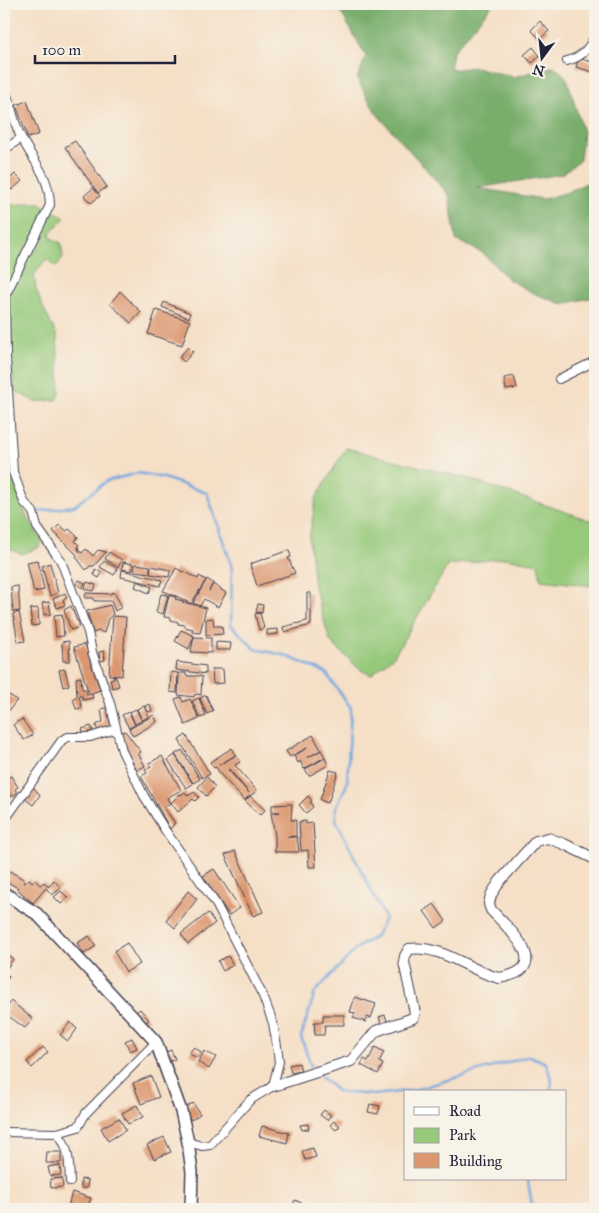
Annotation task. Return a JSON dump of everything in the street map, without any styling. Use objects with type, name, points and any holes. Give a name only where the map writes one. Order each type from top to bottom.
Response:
[{"type":"main road","points":[[4,893],[37,914],[156,1042],[181,1111],[188,1142],[192,1177],[191,1209]]},
{"type":"street","points":[[567,61],[577,58],[584,53],[595,37]]},
{"type":"street","points":[[4,89],[21,138],[38,165],[50,191],[50,205],[5,296],[12,472],[24,502],[33,512],[37,527],[61,561],[88,632],[92,652],[110,703],[122,751],[144,796],[216,904],[263,996],[273,1023],[279,1062],[273,1086]]},
{"type":"street","points":[[4,150],[21,138]]},
{"type":"street","points":[[559,379],[595,361]]},
{"type":"street","points":[[4,821],[62,740],[90,737],[116,730]]},
{"type":"street","points":[[188,1142],[202,1146],[210,1145],[250,1100],[273,1086],[351,1061],[376,1031],[413,1018],[415,1013],[404,962],[404,956],[409,949],[446,955],[492,977],[499,978],[516,973],[523,967],[526,954],[523,945],[491,910],[489,904],[491,895],[500,881],[536,841],[548,838],[595,859]]},
{"type":"street","points":[[4,1132],[57,1134],[78,1127],[86,1113],[156,1042]]},
{"type":"street","points":[[57,1134],[64,1141],[69,1160],[70,1182]]},
{"type":"green space","points":[[336,4],[493,4],[453,52],[450,70],[475,67],[514,77],[554,66],[567,78],[583,132],[580,160],[562,174],[477,188],[543,199],[565,193],[595,179],[595,297],[562,304],[533,293],[508,279],[483,253],[456,240],[449,195],[376,113],[357,79],[366,56]]},
{"type":"green space","points":[[40,203],[65,218],[50,233],[51,238],[61,243],[63,257],[57,267],[46,259],[34,275],[36,290],[57,336],[60,393],[57,400],[35,402],[14,390],[11,362],[4,362],[5,206]]},
{"type":"green space","points":[[4,401],[8,466],[25,513],[42,542],[38,548],[22,554],[9,549],[4,544]]},
{"type":"green space","points":[[346,448],[469,479],[595,522],[595,586],[541,580],[538,564],[505,558],[448,565],[394,656],[371,675],[359,669],[330,641],[314,587],[309,539],[316,498]]},
{"type":"building","points":[[540,21],[549,31],[540,39],[531,30]]},
{"type":"building","points":[[533,47],[540,56],[532,63],[524,55]]},
{"type":"building","points":[[579,58],[595,63],[593,72],[576,67]]},
{"type":"building","points":[[27,101],[39,134],[28,138],[16,105]]},
{"type":"building","points":[[75,141],[107,187],[98,193],[65,147]]},
{"type":"building","points":[[15,174],[22,181],[12,190],[5,183]]},
{"type":"building","points":[[93,188],[100,196],[91,203],[84,196]]},
{"type":"building","points":[[120,291],[141,312],[131,323],[110,304]]},
{"type":"building","points":[[164,302],[190,313],[189,318],[162,307]]},
{"type":"building","points":[[156,310],[190,321],[182,345],[148,334]]},
{"type":"building","points":[[188,347],[193,352],[184,362],[179,357]]},
{"type":"building","points":[[514,376],[517,388],[506,390],[504,378]]},
{"type":"building","points":[[59,525],[67,531],[69,529],[78,537],[75,541],[79,545],[77,547],[79,548],[78,550],[82,553],[86,549],[93,556],[98,550],[106,552],[94,566],[90,566],[86,570],[76,557],[77,555],[53,531]]},
{"type":"building","points":[[289,550],[291,557],[288,558],[295,573],[257,586],[250,564]]},
{"type":"building","points":[[109,552],[122,560],[118,567],[105,559]]},
{"type":"building","points":[[38,560],[44,590],[34,592],[27,562]]},
{"type":"building","points":[[104,561],[118,569],[114,575],[100,567]]},
{"type":"building","points":[[123,562],[133,564],[132,571],[122,569]]},
{"type":"building","points":[[50,563],[58,593],[50,596],[42,566]]},
{"type":"building","points":[[135,564],[150,566],[150,573],[134,571]]},
{"type":"building","points":[[151,566],[170,570],[169,577],[150,574]]},
{"type":"building","points":[[176,568],[198,579],[199,576],[206,580],[191,604],[163,591]]},
{"type":"building","points":[[95,569],[102,573],[99,578],[94,575]]},
{"type":"building","points":[[122,570],[162,580],[160,586],[121,577]]},
{"type":"building","points":[[207,579],[213,583],[209,591],[213,584],[226,593],[218,607],[204,599],[200,606],[193,603]]},
{"type":"building","points":[[79,580],[85,583],[83,588],[76,584]]},
{"type":"building","points":[[137,581],[152,587],[149,593],[135,587]]},
{"type":"building","points":[[87,582],[96,585],[94,591],[85,589]]},
{"type":"building","points":[[18,586],[20,611],[13,612],[11,587]]},
{"type":"building","points":[[114,592],[122,607],[115,611],[111,601],[94,601],[94,598],[85,598],[86,593],[110,594]]},
{"type":"building","points":[[65,593],[67,598],[63,600],[65,605],[57,608],[53,599]]},
{"type":"building","points":[[307,593],[311,593],[311,625],[284,632],[283,627],[307,621]]},
{"type":"building","points":[[161,594],[168,595],[163,614],[156,612]]},
{"type":"building","points":[[169,595],[176,597],[175,599],[182,602],[206,608],[200,633],[192,632],[193,629],[178,624],[178,622],[171,620],[171,618],[164,617]]},
{"type":"building","points":[[49,602],[51,614],[44,615],[42,603]]},
{"type":"building","points":[[258,604],[263,605],[262,613],[256,612]]},
{"type":"building","points":[[110,605],[113,614],[108,619],[104,633],[99,631],[93,633],[87,611]]},
{"type":"building","points":[[71,606],[79,627],[71,630],[64,610]]},
{"type":"building","points":[[38,608],[39,625],[32,626],[30,609]]},
{"type":"building","points":[[19,612],[25,641],[18,642],[13,614]]},
{"type":"building","points":[[260,613],[264,628],[259,630],[255,614]]},
{"type":"building","points":[[62,614],[64,636],[56,637],[54,615]]},
{"type":"building","points":[[113,616],[126,617],[122,676],[109,675]]},
{"type":"building","points":[[213,618],[214,626],[222,626],[223,634],[206,635],[206,619]]},
{"type":"building","points":[[278,629],[278,634],[267,635],[267,630]]},
{"type":"building","points":[[181,630],[194,636],[189,649],[175,641]]},
{"type":"building","points":[[194,637],[211,638],[211,653],[191,652]]},
{"type":"building","points":[[69,641],[70,661],[63,661],[62,642]]},
{"type":"building","points":[[216,642],[231,643],[230,650],[216,650]]},
{"type":"building","points":[[85,644],[100,690],[89,694],[74,647]]},
{"type":"building","points":[[104,651],[105,660],[100,661],[99,652]]},
{"type":"building","points":[[177,662],[206,666],[206,674],[176,670]]},
{"type":"building","points":[[65,669],[69,685],[63,687],[59,670]]},
{"type":"building","points":[[212,669],[223,669],[224,683],[213,684]]},
{"type":"building","points":[[171,672],[178,673],[177,693],[170,692]]},
{"type":"building","points":[[179,673],[186,673],[186,676],[202,676],[201,695],[194,695],[194,697],[178,695]]},
{"type":"building","points":[[81,677],[82,689],[86,689],[87,695],[92,694],[93,698],[83,700],[82,696],[79,696],[82,708],[76,709],[73,698],[77,697],[76,678]]},
{"type":"building","points":[[116,677],[119,686],[112,688],[110,679]]},
{"type":"building","points":[[6,693],[17,700],[4,717],[4,697]]},
{"type":"building","points":[[206,695],[213,711],[207,714],[200,698]]},
{"type":"building","points":[[181,697],[183,702],[190,699],[199,719],[185,725],[175,699]]},
{"type":"building","points":[[199,698],[206,716],[200,718],[192,701]]},
{"type":"building","points":[[150,704],[152,711],[148,712],[145,706]]},
{"type":"building","points":[[144,706],[149,717],[142,720],[137,709]]},
{"type":"building","points":[[108,707],[111,727],[98,732],[96,725],[103,722],[101,709]]},
{"type":"building","points":[[136,709],[142,721],[135,724],[130,712]]},
{"type":"building","points":[[129,712],[135,725],[129,728],[122,715]]},
{"type":"building","points":[[154,715],[157,722],[133,736],[129,729]]},
{"type":"building","points":[[22,719],[33,735],[24,740],[13,725]]},
{"type":"building","points":[[91,726],[93,731],[84,734],[82,729]]},
{"type":"building","points":[[125,731],[141,752],[138,753],[145,766],[135,771],[121,740],[120,733]]},
{"type":"building","points":[[186,735],[210,774],[202,778],[179,740]]},
{"type":"building","points":[[313,735],[325,757],[304,769],[300,761],[298,763],[294,756],[307,748],[290,757],[286,751]]},
{"type":"building","points":[[232,748],[240,762],[235,765],[257,791],[244,800],[210,762]],"holes":[[[229,769],[249,793],[228,770]]]},
{"type":"building","points":[[182,750],[200,779],[193,783],[175,754]]},
{"type":"building","points":[[175,755],[193,784],[186,788],[168,760]]},
{"type":"building","points":[[162,756],[181,790],[167,798],[170,804],[164,807],[175,823],[170,829],[141,776],[147,773],[145,770],[151,767],[149,763]]},
{"type":"building","points":[[325,758],[328,765],[309,776],[305,769]]},
{"type":"building","points":[[330,770],[338,772],[328,803],[320,800]]},
{"type":"building","points":[[11,776],[18,787],[15,789],[17,793],[12,797],[4,786],[5,780]]},
{"type":"building","points":[[207,777],[215,787],[206,796],[198,787]]},
{"type":"building","points":[[33,787],[40,795],[33,805],[24,798]]},
{"type":"building","points":[[185,792],[188,796],[194,792],[199,797],[195,801],[193,799],[178,812],[171,803],[180,794]]},
{"type":"building","points":[[250,796],[265,810],[260,815],[245,801]]},
{"type":"building","points":[[308,796],[312,801],[310,802],[313,807],[306,813],[299,805]]},
{"type":"building","points":[[292,804],[291,820],[296,820],[296,836],[287,837],[297,837],[299,852],[275,852],[275,836],[271,813],[280,812],[272,812],[272,805]]},
{"type":"building","points":[[306,821],[306,824],[313,823],[316,867],[309,867],[308,850],[301,851],[299,822]]},
{"type":"building","points":[[235,851],[263,912],[253,916],[225,855]]},
{"type":"building","points":[[6,869],[25,880],[23,882],[25,883],[29,879],[32,882],[35,880],[40,885],[44,882],[48,887],[54,880],[61,888],[52,895],[46,888],[33,903],[18,888],[4,880]]},
{"type":"building","points":[[214,869],[240,908],[229,915],[203,876]]},
{"type":"building","points":[[61,891],[68,898],[61,904],[54,897]]},
{"type":"building","points":[[188,891],[197,899],[175,928],[166,920]]},
{"type":"building","points":[[434,904],[446,921],[436,928],[424,911]]},
{"type":"building","points":[[208,913],[215,923],[188,944],[181,934]]},
{"type":"building","points":[[89,936],[96,946],[84,954],[77,943]]},
{"type":"building","points":[[127,943],[140,964],[126,972],[114,951]]},
{"type":"building","points":[[4,952],[13,959],[4,973]]},
{"type":"building","points":[[228,956],[233,965],[223,971],[218,961]]},
{"type":"building","points":[[6,974],[9,977],[4,984],[4,976]]},
{"type":"building","points":[[355,997],[376,1004],[371,1018],[367,1017],[366,1022],[353,1018],[355,1013],[350,1012]]},
{"type":"building","points":[[11,1001],[33,1019],[25,1028],[4,1013]]},
{"type":"building","points":[[140,1009],[149,1020],[145,1023],[136,1012]]},
{"type":"building","points":[[323,1015],[344,1015],[344,1025],[325,1025],[324,1035],[315,1035],[314,1022],[323,1022]]},
{"type":"building","points":[[385,1015],[387,1021],[381,1024],[379,1017]]},
{"type":"building","points":[[70,1022],[77,1029],[68,1041],[60,1035]]},
{"type":"building","points":[[132,1038],[137,1048],[130,1051],[125,1041]]},
{"type":"building","points":[[43,1047],[48,1052],[32,1068],[27,1062]]},
{"type":"building","points":[[194,1047],[201,1052],[197,1058],[189,1053]]},
{"type":"building","points":[[375,1047],[384,1052],[379,1062],[383,1064],[378,1074],[361,1065],[364,1059],[368,1061]]},
{"type":"building","points":[[171,1050],[175,1059],[168,1062],[164,1053]]},
{"type":"building","points":[[204,1051],[216,1057],[209,1069],[198,1062]]},
{"type":"building","points":[[299,1063],[301,1071],[291,1073],[289,1065]]},
{"type":"building","points":[[151,1076],[159,1097],[141,1104],[133,1083]]},
{"type":"building","points":[[193,1103],[200,1114],[191,1120],[183,1109]]},
{"type":"building","points":[[370,1104],[380,1106],[378,1114],[368,1112]]},
{"type":"building","points":[[137,1105],[143,1117],[128,1124],[122,1113]]},
{"type":"building","points":[[324,1110],[331,1115],[327,1120],[320,1115]]},
{"type":"building","points":[[119,1118],[126,1130],[108,1141],[101,1128]]},
{"type":"building","points":[[334,1121],[340,1126],[336,1130],[330,1125]]},
{"type":"building","points":[[308,1124],[309,1129],[302,1130],[300,1125]]},
{"type":"building","points":[[262,1126],[289,1133],[287,1143],[259,1136]]},
{"type":"building","points":[[164,1137],[171,1152],[154,1159],[147,1145]]},
{"type":"building","points":[[313,1148],[316,1157],[305,1160],[302,1151]]},
{"type":"building","points":[[47,1152],[61,1152],[61,1163],[46,1163]]},
{"type":"building","points":[[60,1165],[61,1175],[50,1176],[48,1167]]},
{"type":"building","points":[[62,1178],[63,1187],[51,1188],[50,1179]]},
{"type":"building","points":[[81,1179],[88,1180],[87,1188],[81,1188]]},
{"type":"building","points":[[72,1192],[91,1198],[87,1209],[68,1207]]},
{"type":"building","points":[[295,1200],[306,1205],[304,1209],[291,1209]]},
{"type":"waterway","points":[[35,512],[74,506],[107,481],[138,473],[164,478],[207,493],[232,567],[231,625],[255,649],[284,655],[326,673],[351,708],[347,784],[336,808],[336,820],[385,918],[376,936],[357,948],[315,992],[301,1037],[311,1066]]},
{"type":"waterway","points":[[414,1090],[530,1056],[546,1063],[552,1082],[550,1090]]},
{"type":"waterway","points":[[319,1075],[338,1092],[374,1095],[404,1091]]},
{"type":"waterway","points":[[529,1180],[532,1204],[542,1209]]}]
